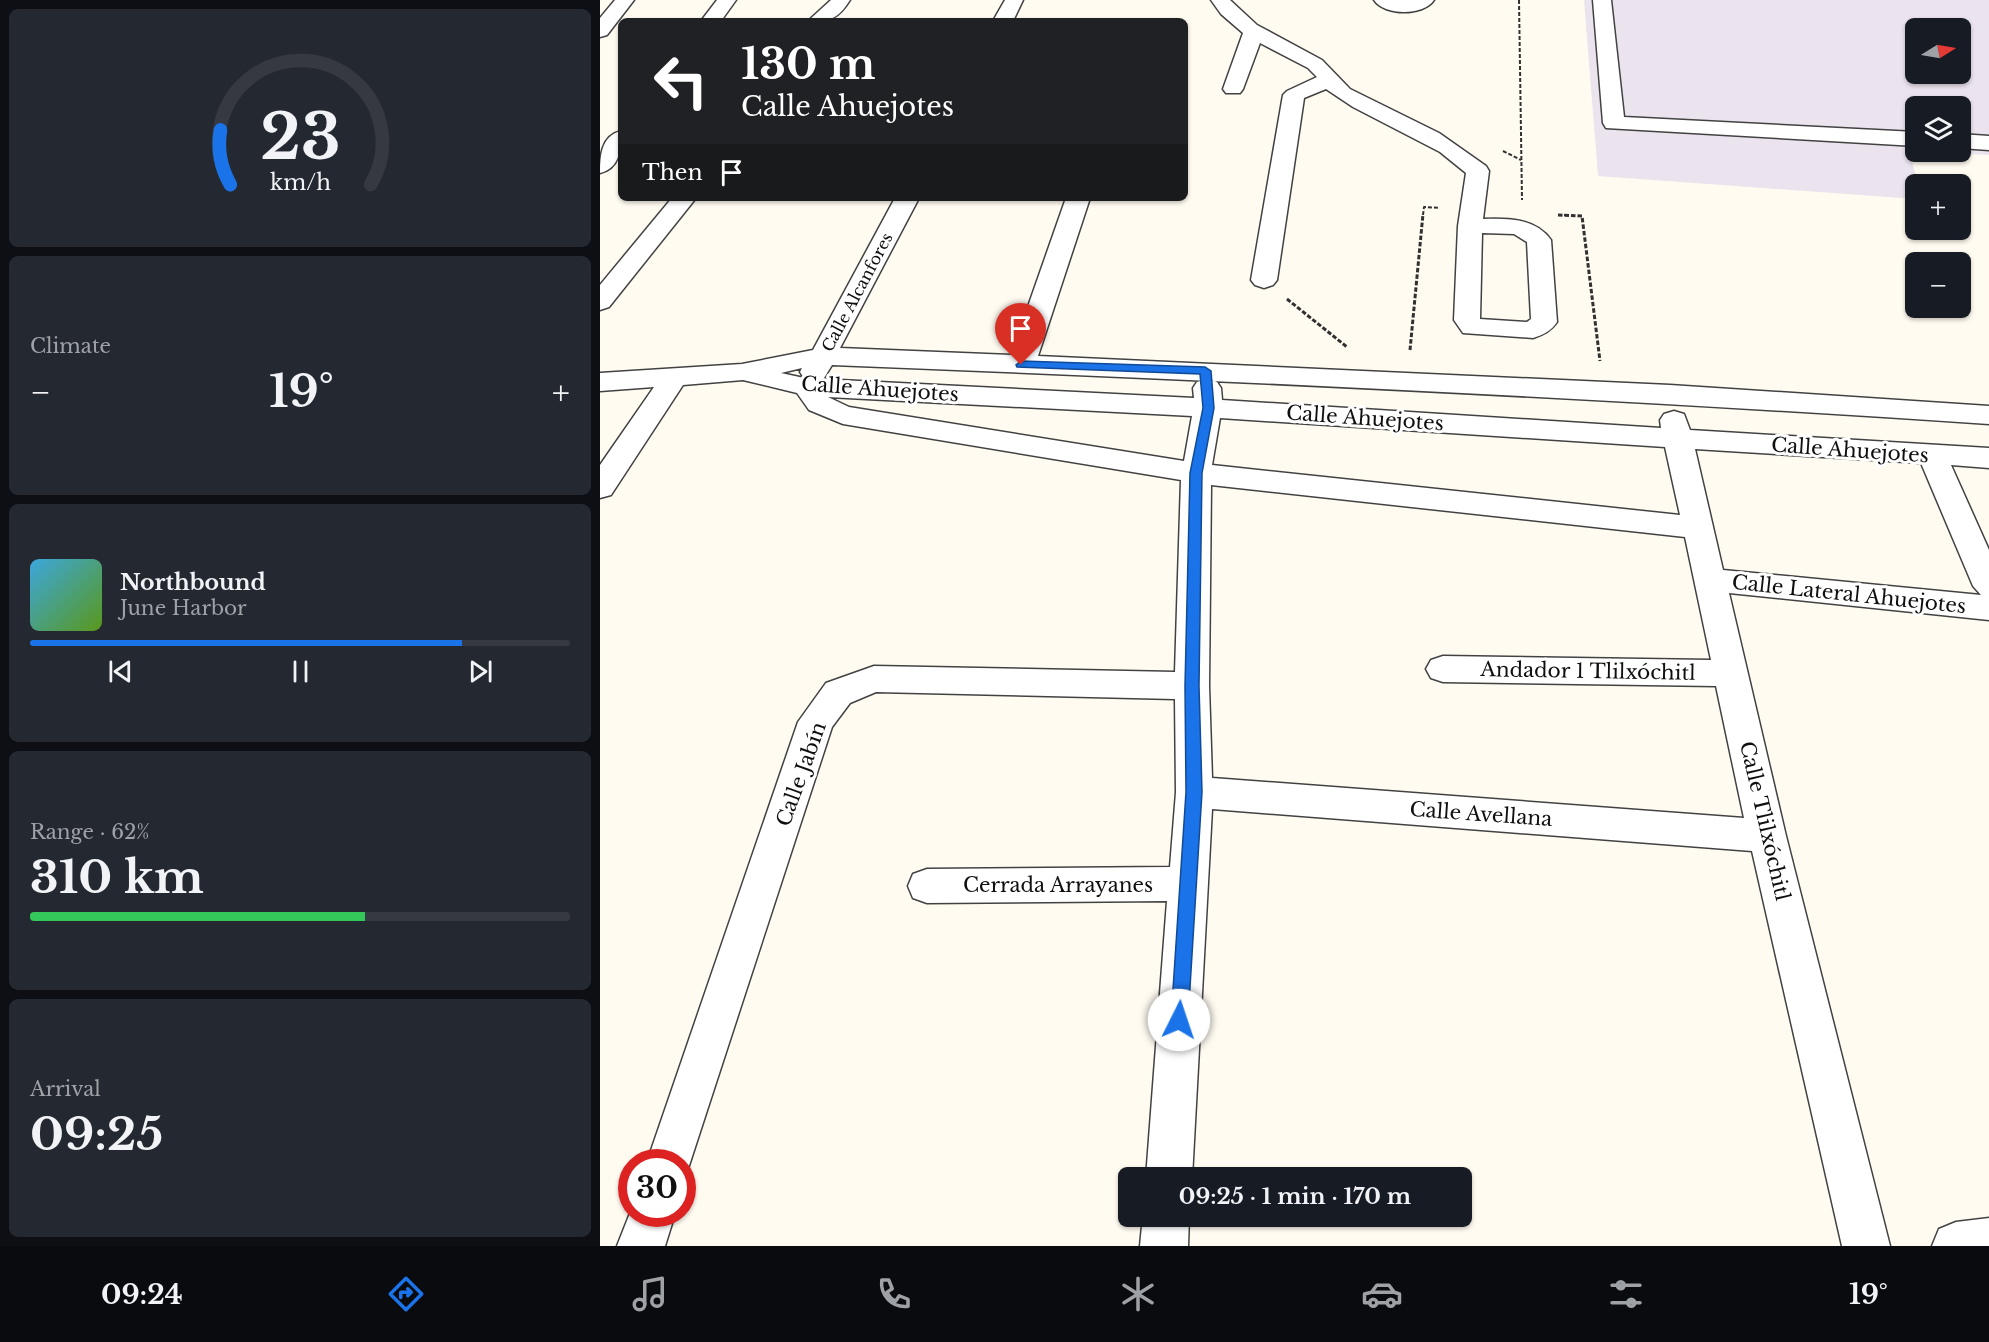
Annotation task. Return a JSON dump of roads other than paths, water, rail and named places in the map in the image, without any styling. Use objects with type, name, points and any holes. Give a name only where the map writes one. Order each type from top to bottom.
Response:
[{"type":"street","points":[[600,31],[625,0]]},
{"type":"street","points":[[713,18],[727,0]]},
{"type":"street","points":[[823,18],[832,12],[841,0]]},
{"type":"street","points":[[1005,18],[1014,0]]},
{"type":"street","points":[[1220,0],[1224,7],[1254,31],[1318,66],[1341,92],[1461,154],[1478,171],[1470,226],[1469,324],[1472,327],[1533,330],[1539,327],[1544,322],[1539,240],[1534,233],[1522,228],[1470,226]]},
{"type":"street","points":[[1383,0],[1394,6],[1410,7],[1425,0]]},
{"type":"street","points":[[1602,0],[1614,123],[1905,138]]},
{"type":"street","points":[[1233,89],[1254,31]]},
{"type":"street","points":[[1264,280],[1294,95],[1328,80]]},
{"type":"street","points":[[600,165],[618,142]]},
{"type":"street","points":[[1971,142],[1989,143]]},
{"type":"street","points":[[600,302],[682,201]]},
{"type":"street","name":"Calle Alcanfores","points":[[807,387],[905,201]]},
{"type":"street","points":[[1021,365],[1077,201]]},
{"type":"street","name":"Calle Ahuejotes","points":[[600,382],[742,372],[822,356],[1205,371],[1670,394],[1989,415]]},
{"type":"street","points":[[1169,1167],[1194,792],[1192,686],[1196,473],[1208,408],[1205,371]]},
{"type":"street","name":"Calle Ahuejotes","points":[[742,372],[807,387],[1208,408],[1989,458]]},
{"type":"street","points":[[600,488],[675,376]]},
{"type":"street","points":[[807,387],[819,404],[843,415],[1196,473],[1697,528]]},
{"type":"street","name":"Calle Tlilxóchitl","points":[[1670,394],[1677,439],[1732,673],[1767,836],[1866,1246]]},
{"type":"street","points":[[1932,455],[1989,586]]},
{"type":"street","name":"Calle Lateral Ahuejotes","points":[[1710,580],[1989,608]]},
{"type":"street","name":"Andador 1 Tlilxóchitl","points":[[1443,669],[1732,673]]},
{"type":"street","name":"Calle Jabín","points":[[673,1149],[816,722],[838,693],[874,680],[1192,686]]},
{"type":"street","name":"Calle Avellana","points":[[1194,792],[1767,836]]},
{"type":"street","name":"Cerrada Arrayanes","points":[[927,886],[1189,884]]},
{"type":"street","points":[[641,1246],[648,1227]]},
{"type":"street","points":[[1164,1246],[1165,1227]]},
{"type":"street","points":[[1956,1246],[1989,1240]]}]
